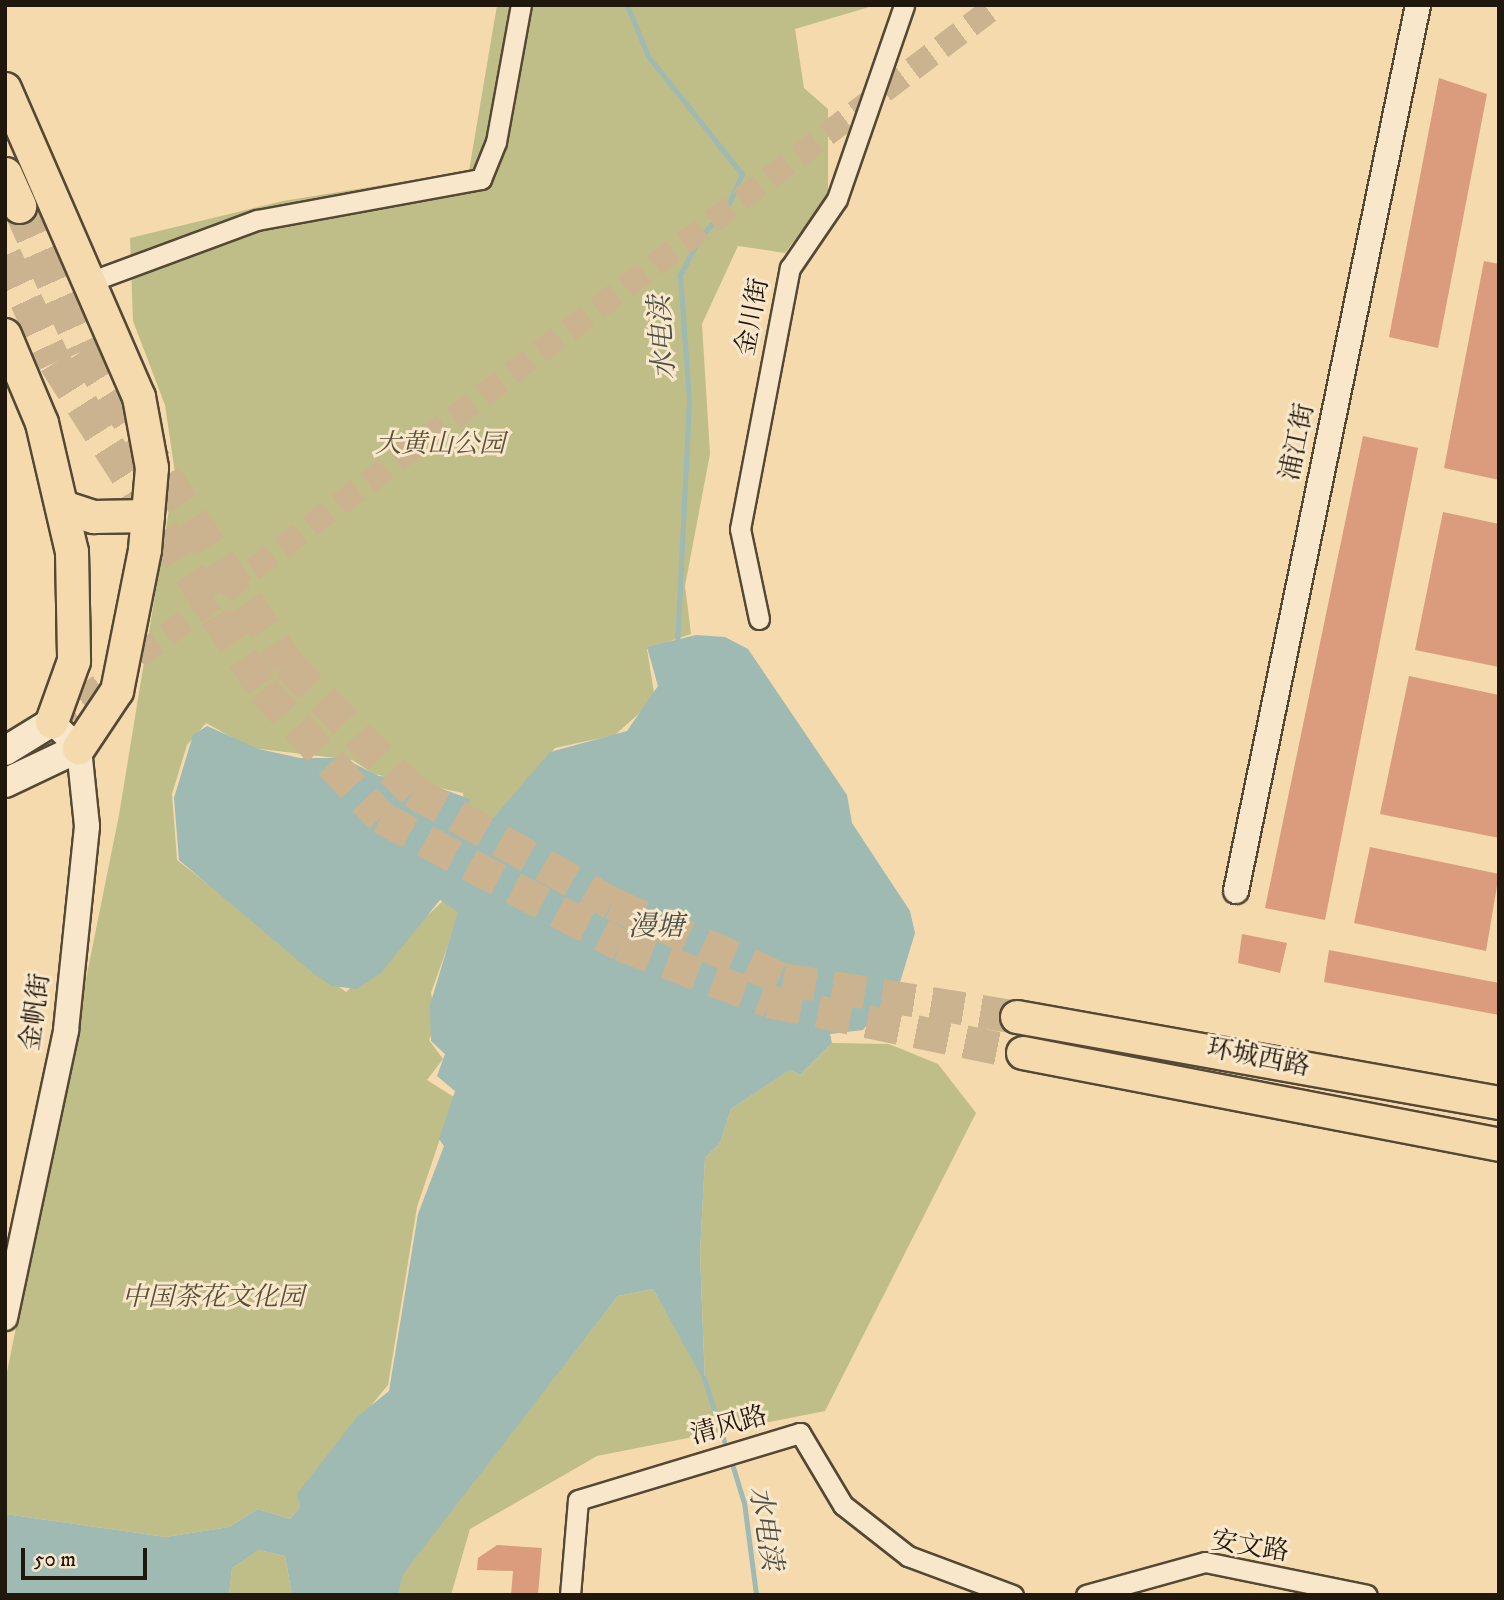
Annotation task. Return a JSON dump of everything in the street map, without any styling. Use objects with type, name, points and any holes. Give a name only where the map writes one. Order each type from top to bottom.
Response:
[{"type":"highway","points":[[5,174],[19,206]]},
{"type":"main road","points":[[5,89],[139,397],[152,468],[148,516],[117,691],[79,748],[5,783]]},
{"type":"main road","points":[[5,335],[42,423],[63,508],[78,626],[74,661],[52,722],[5,751]]},
{"type":"main road","points":[[63,508],[94,517],[148,516]]},
{"type":"main road","name":"环城西路","points":[[1017,1017],[1499,1103]]},
{"type":"main road","points":[[1023,1053],[1499,1145]]},
{"type":"street","points":[[89,282],[257,220],[481,179],[496,142],[521,5]]},
{"type":"street","name":"金川街","points":[[759,619],[740,529],[790,268],[837,199],[904,5]]},
{"type":"street","name":"浦江街","points":[[1236,891],[1418,5]]},
{"type":"street","points":[[52,722],[79,748]]},
{"type":"street","name":"金帆街","points":[[5,1318],[66,1030],[87,826],[79,748]]},
{"type":"street","name":"清风路","points":[[570,1595],[578,1500],[800,1433],[844,1505],[908,1556],[1013,1595]]},
{"type":"street","name":"安文路","points":[[1086,1595],[1205,1562],[1367,1595]]},
{"type":"green space","name":"大黄山公园","points":[[497,5],[876,5],[795,29],[804,88],[828,109],[828,196],[785,253],[738,246],[702,324],[710,454],[685,586],[691,634],[647,649],[655,699],[615,735],[555,748],[489,824],[465,813],[463,793],[374,774],[352,760],[251,748],[206,723],[187,745],[172,794],[177,860],[346,992],[445,899],[461,909],[431,993],[437,1020],[429,1040],[443,1059],[427,1080],[454,1097],[417,1207],[388,1385],[298,1494],[300,1507],[290,1519],[258,1509],[229,1527],[166,1537],[5,1514],[5,1382],[119,815],[175,473],[165,405],[133,321],[130,238],[283,201],[469,171]]},
{"type":"green space","points":[[832,1043],[889,1044],[938,1064],[976,1113],[825,1411],[597,1456],[470,1529],[451,1595],[398,1595],[402,1574],[618,1296],[653,1289],[705,1381],[700,1253],[705,1158],[720,1143],[731,1109],[790,1070],[800,1075]]},
{"type":"green space","points":[[259,1550],[285,1556],[292,1595],[229,1595],[232,1568]]},
{"type":"water","name":"漫塘","points":[[696,635],[725,637],[748,649],[847,795],[852,823],[910,911],[915,933],[898,989],[863,1030],[830,1034],[832,1043],[800,1075],[790,1070],[731,1109],[720,1143],[705,1158],[700,1253],[705,1383],[653,1289],[618,1296],[403,1574],[398,1595],[292,1595],[285,1556],[259,1550],[232,1568],[229,1595],[5,1595],[5,1514],[166,1537],[229,1527],[258,1509],[290,1519],[300,1507],[297,1494],[357,1417],[389,1391],[418,1214],[444,1146],[439,1139],[455,1091],[437,1076],[445,1054],[431,1041],[430,1005],[458,912],[440,900],[381,973],[357,989],[332,986],[179,860],[174,798],[193,735],[207,726],[259,749],[300,758],[343,758],[379,776],[412,778],[470,799],[467,811],[489,823],[550,752],[627,731],[658,686],[647,647]]},
{"type":"building","points":[[1439,78],[1487,94],[1438,348],[1389,337]]},
{"type":"building","points":[[1484,261],[1499,264],[1499,480],[1444,468]]},
{"type":"building","points":[[1363,436],[1418,448],[1325,920],[1265,908]]},
{"type":"building","points":[[1443,512],[1499,524],[1499,667],[1415,650]]},
{"type":"building","points":[[1409,676],[1499,695],[1499,838],[1380,814]]},
{"type":"building","points":[[1370,847],[1499,874],[1486,951],[1354,923]]},
{"type":"building","points":[[1242,934],[1287,943],[1280,973],[1238,963]]},
{"type":"building","points":[[1329,950],[1499,983],[1499,1015],[1324,982]]},
{"type":"building","points":[[497,1545],[542,1548],[538,1595],[511,1595],[513,1571],[477,1570],[478,1558]]},
{"type":"waterway","name":"水电渎","points":[[627,5],[648,56],[742,174],[727,208],[700,237],[680,275],[689,401],[677,644]]},
{"type":"waterway","points":[[704,1378],[724,1441]]},
{"type":"waterway","name":"水电渎","points":[[733,1467],[744,1502],[756,1595]]},
{"type":"tunnel","points":[[52,722],[997,5]]},
{"type":"tunnel","points":[[19,206],[83,350],[287,663],[413,791],[612,903],[783,979],[1017,1017]]},
{"type":"tunnel","points":[[5,255],[55,362],[263,689],[381,817],[620,944],[769,1001],[1023,1053]]},
{"type":"park label","name":"中国茶花文化园","points":[[213,1298]]}]
